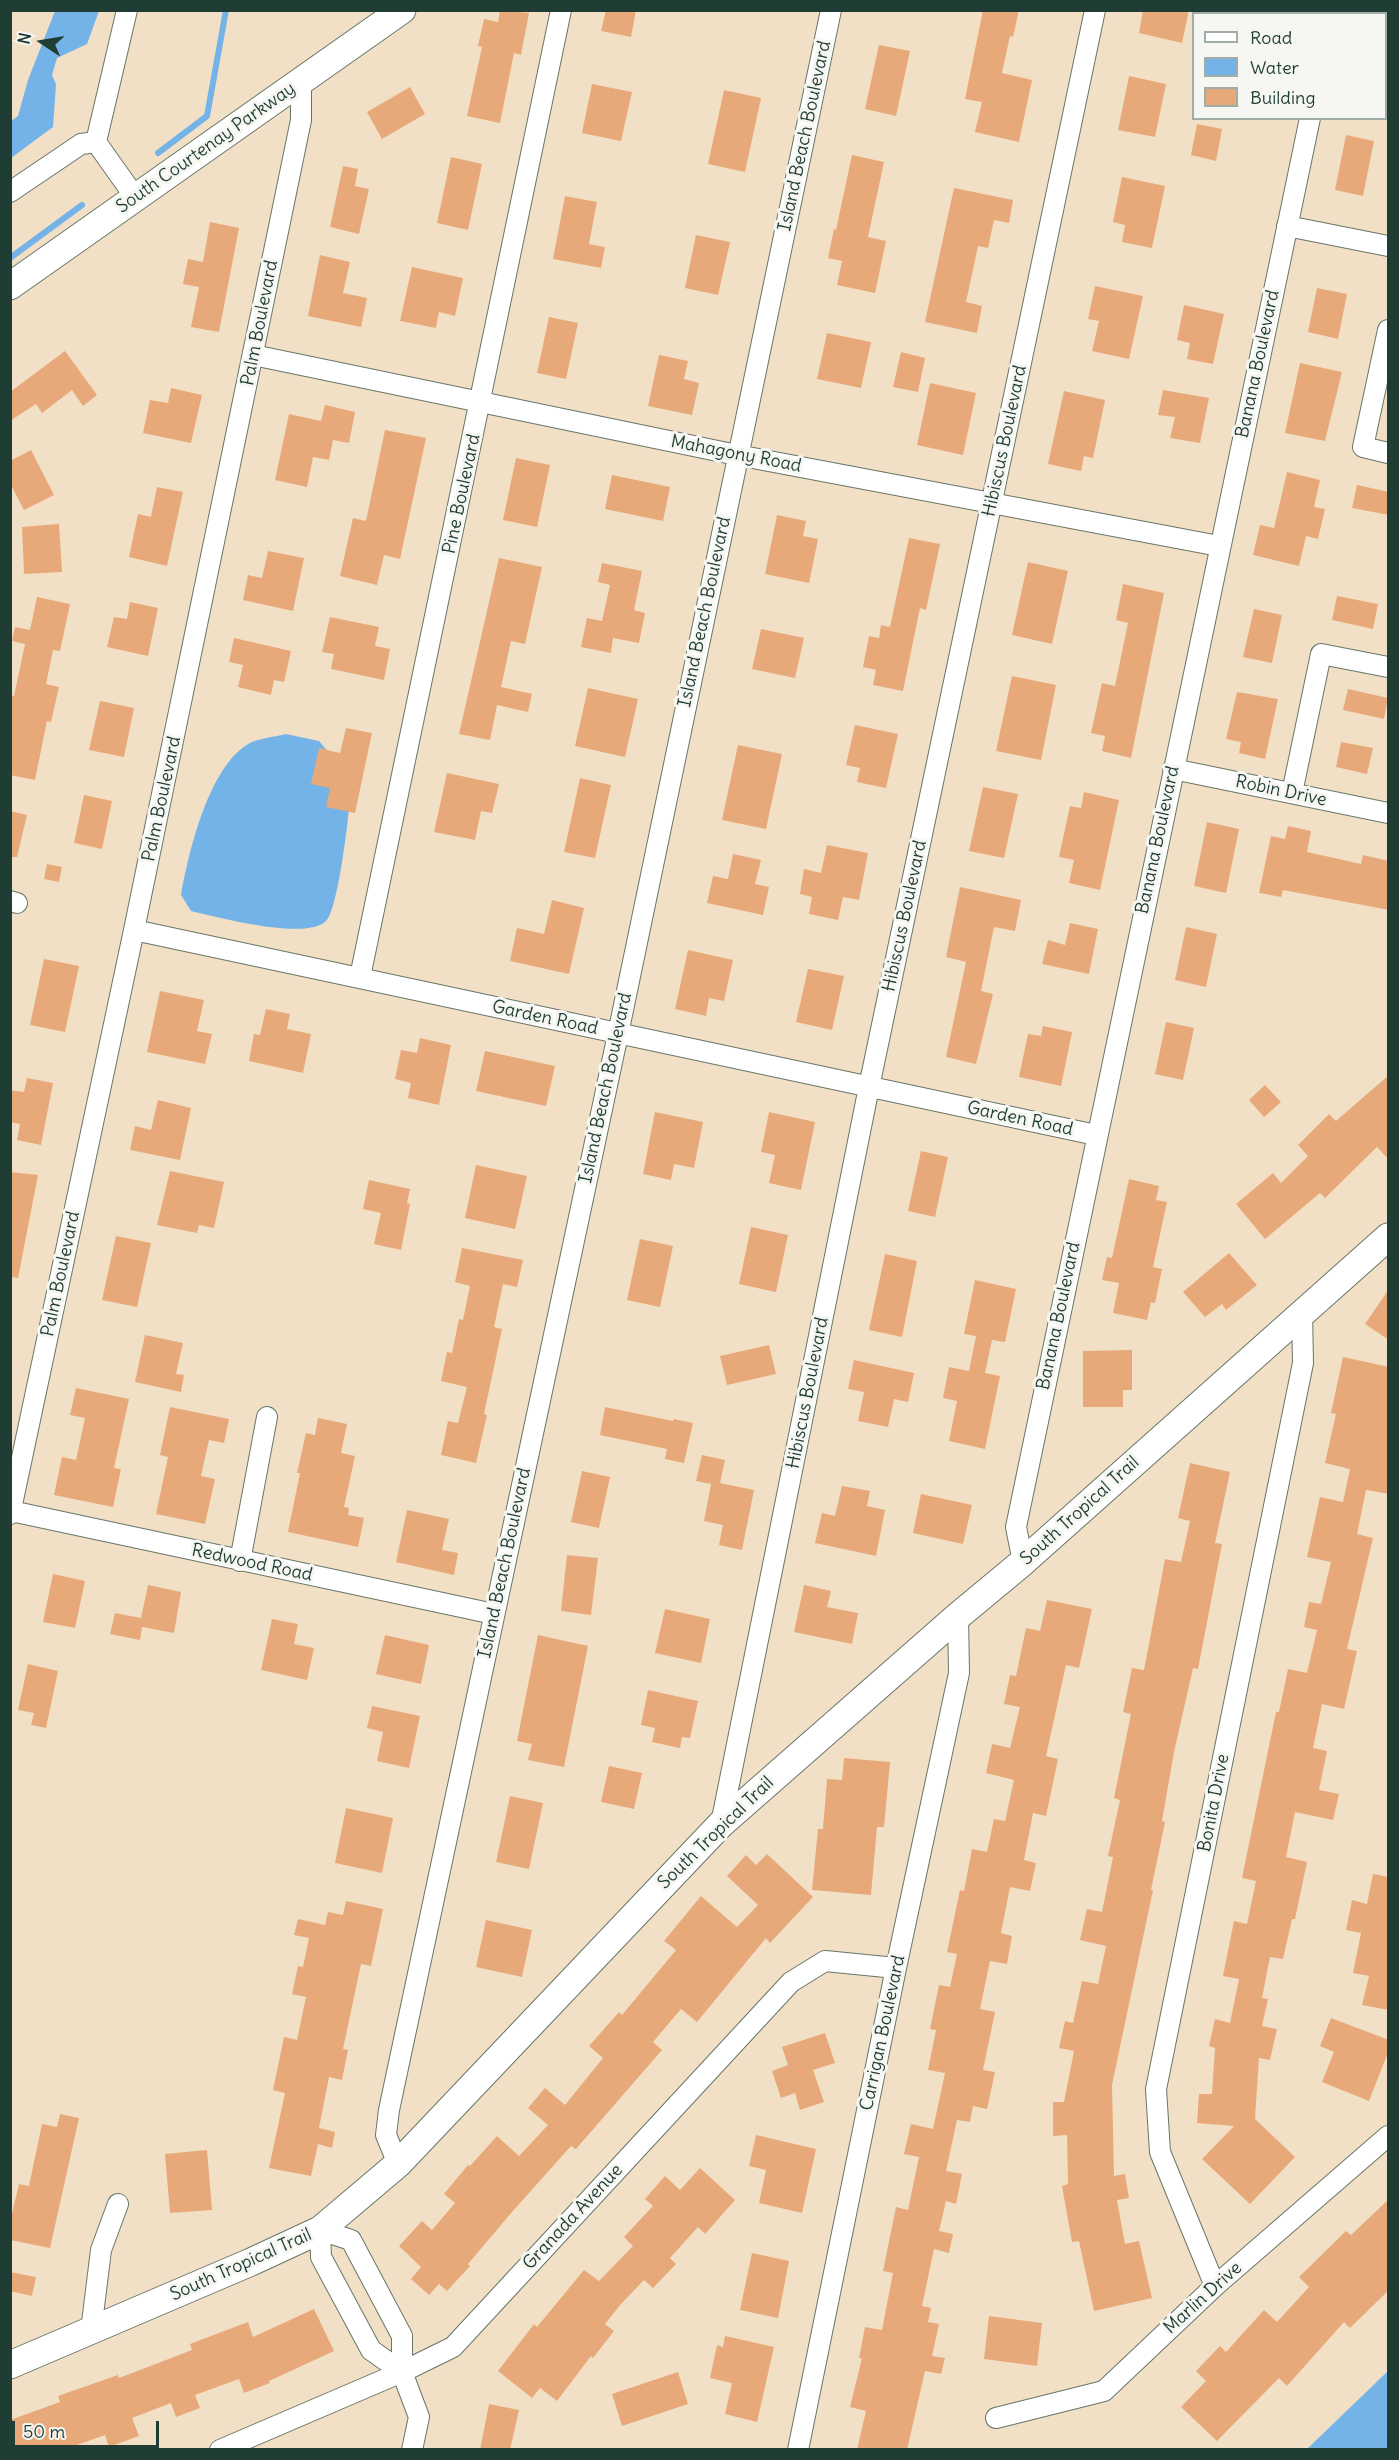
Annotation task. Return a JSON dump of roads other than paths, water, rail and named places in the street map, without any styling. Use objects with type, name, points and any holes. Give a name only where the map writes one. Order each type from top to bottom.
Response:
[{"type":"street","points":[[127,10],[96,142],[135,197]]},
{"type":"street","name":"South Courtenay Parkway","points":[[10,286],[402,10]]},
{"type":"street","name":"Pine Boulevard","points":[[360,977],[561,10]]},
{"type":"street","name":"Island Beach Boulevard","points":[[398,2164],[386,2135],[389,2110],[618,1034],[831,10]]},
{"type":"street","name":"Hibiscus Boulevard","points":[[721,1824],[869,1087],[1095,10]]},
{"type":"street","name":"Palm Boulevard","points":[[11,1512],[254,355],[301,120],[301,81]]},
{"type":"street","name":"Banana Boulevard","points":[[1023,1562],[1016,1527],[1310,120]]},
{"type":"street","points":[[10,192],[81,144],[96,142]]},
{"type":"street","points":[[1287,226],[1389,246]]},
{"type":"street","points":[[1389,330],[1363,447],[1389,453]]},
{"type":"street","name":"Mahagony Road","points":[[254,355],[737,455],[1219,546]]},
{"type":"street","points":[[1292,793],[1321,654],[1389,667]]},
{"type":"street","name":"Robin Drive","points":[[1173,769],[1389,813]]},
{"type":"street","name":"Garden Road","points":[[134,930],[1096,1135]]},
{"type":"street","name":"South Tropical Trail","points":[[10,2365],[320,2230],[398,2164],[721,1824],[958,1616],[1023,1562],[1389,1236]]},
{"type":"street","name":"Bonita Drive","points":[[1215,2286],[1160,2152],[1156,2089],[1303,1363],[1302,1312]]},
{"type":"street","points":[[240,1561],[267,1417]]},
{"type":"street","name":"Redwood Road","points":[[11,1512],[494,1614]]},
{"type":"street","name":"Carrigan Boulevard","points":[[798,2450],[896,1968],[959,1673],[958,1616]]},
{"type":"street","name":"Granada Avenue","points":[[220,2450],[402,2372],[453,2347],[791,1982],[825,1961],[896,1968]]},
{"type":"street","name":"Marlin Drive","points":[[996,2418],[1104,2391],[1215,2286],[1389,2136]]},
{"type":"street","points":[[90,2331],[101,2250],[118,2204]]},
{"type":"street","points":[[402,2372],[371,2350],[321,2257],[320,2230],[351,2240],[402,2336],[402,2372],[419,2417],[412,2450]]},
{"type":"water","points":[[55,11],[99,11],[87,44],[57,58],[52,75],[56,84],[53,127],[11,158],[11,121],[18,116],[28,80]]},
{"type":"water","points":[[286,734],[319,741],[349,776],[349,808],[345,840],[337,889],[330,914],[326,921],[316,927],[300,929],[261,926],[191,911],[181,895],[189,856],[212,789],[236,754],[250,743]]},
{"type":"water","points":[[1388,2371],[1388,2449],[1307,2449]]},
{"type":"waterway","points":[[158,153],[207,116],[226,10]]},
{"type":"waterway","points":[[10,258],[82,205]]}]
